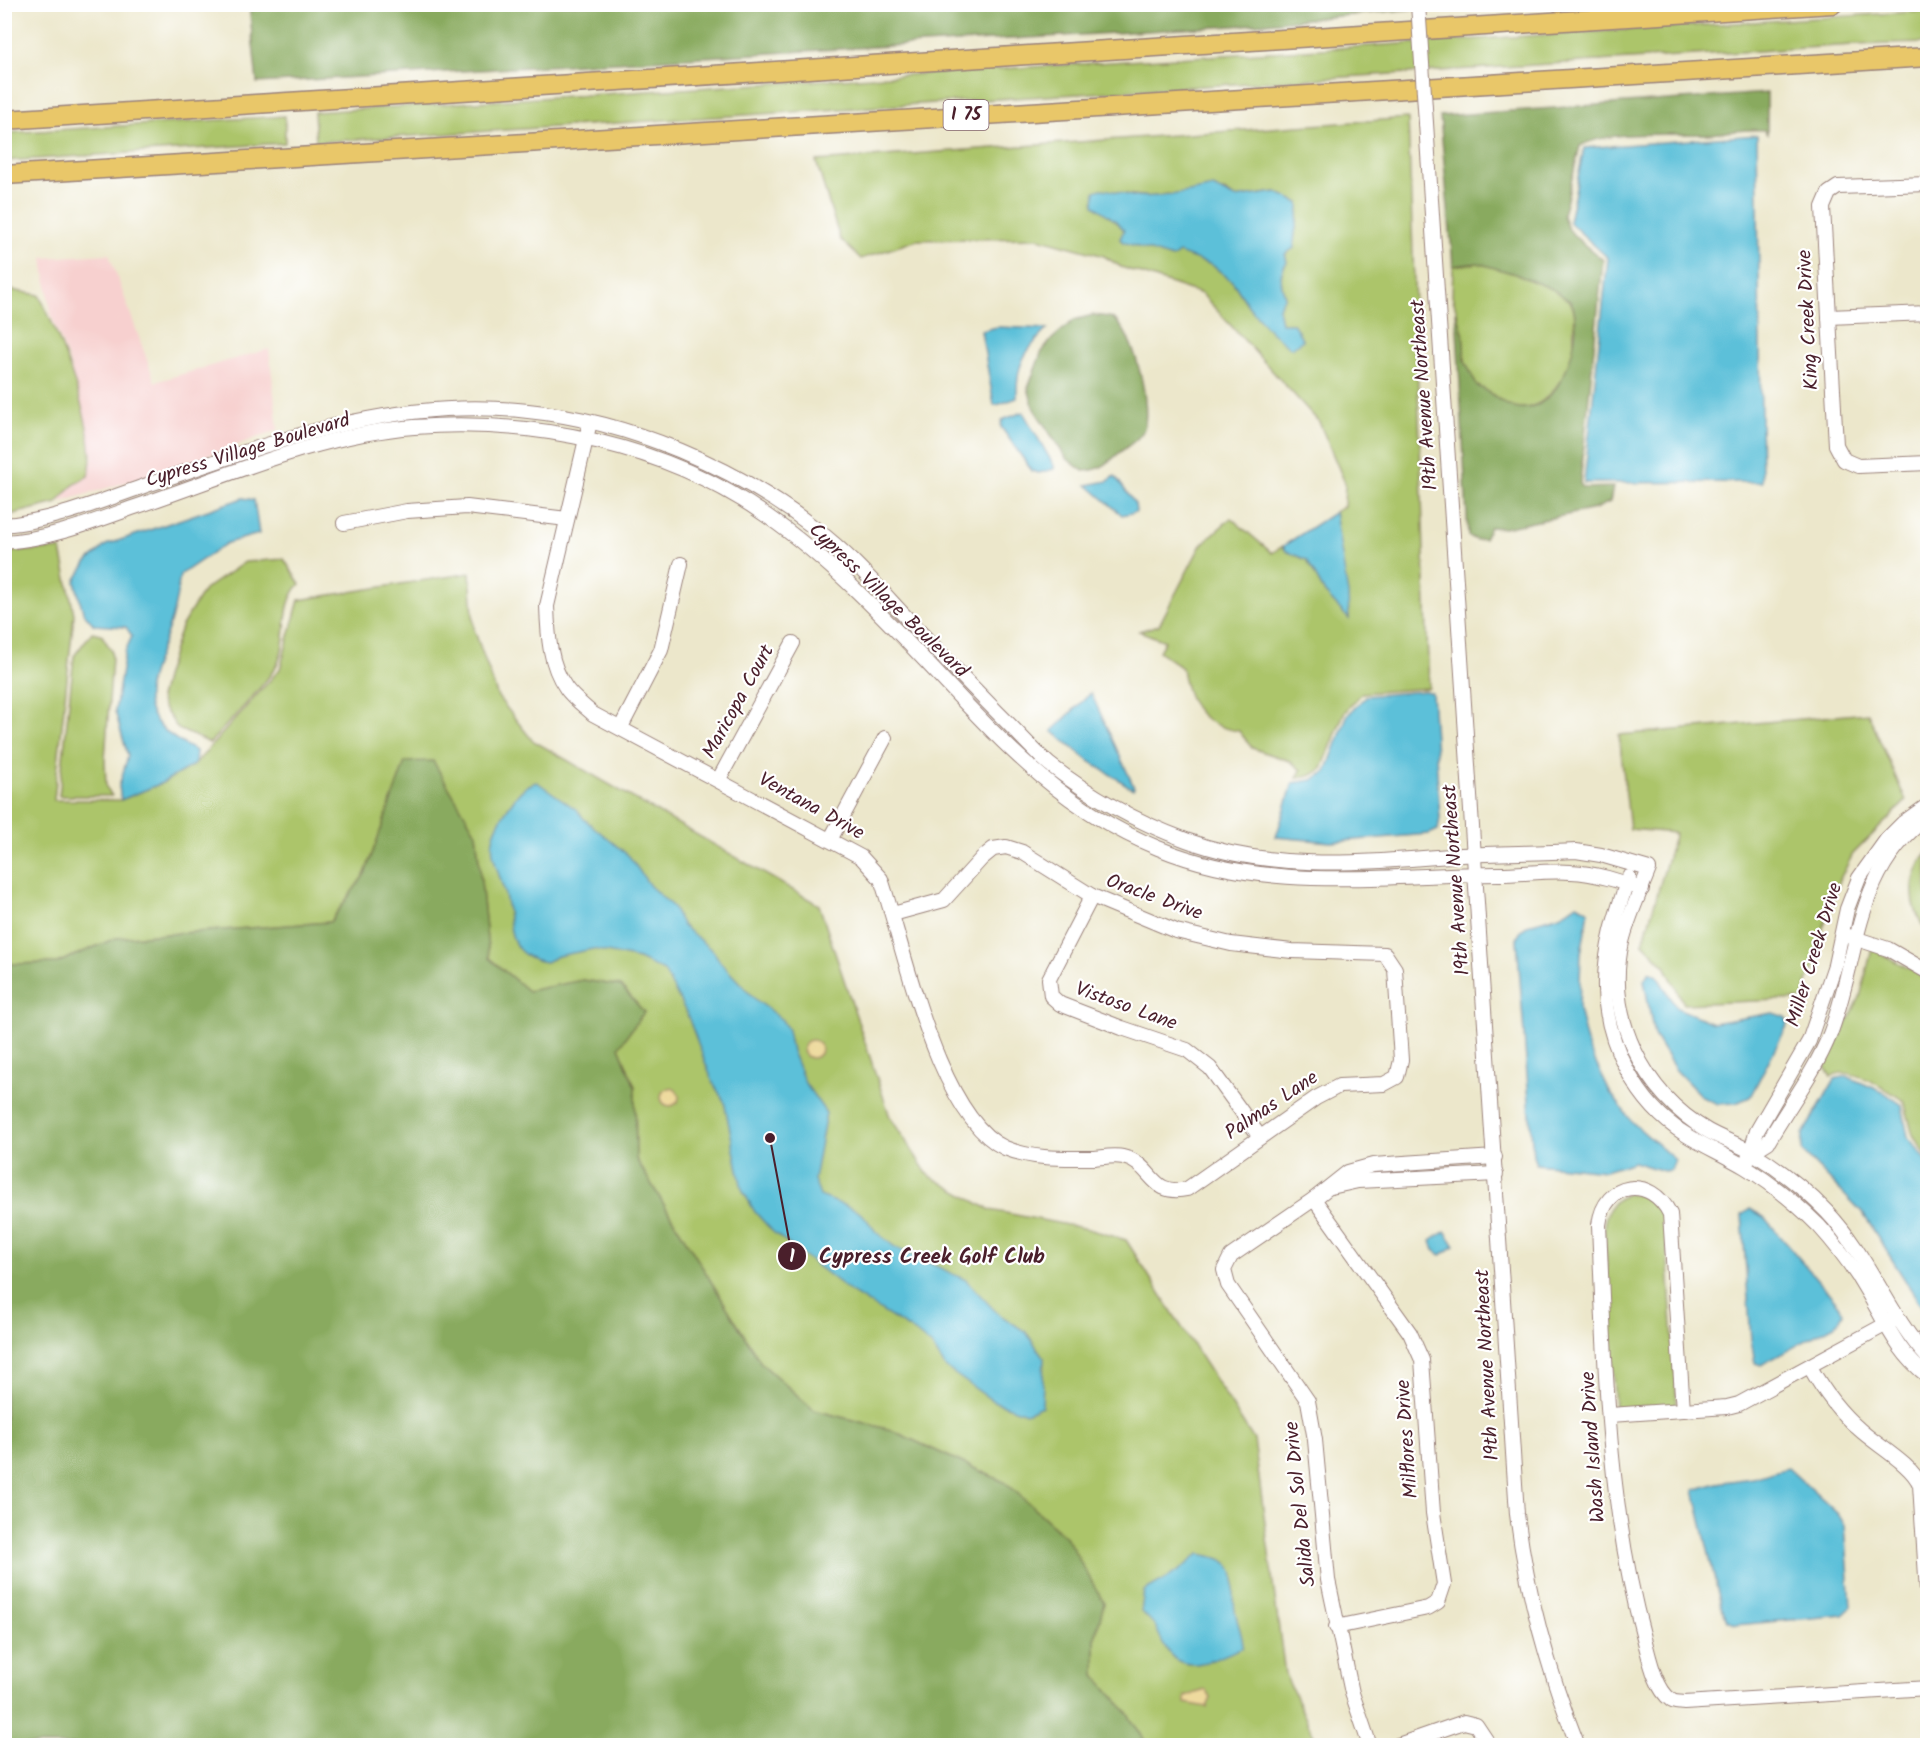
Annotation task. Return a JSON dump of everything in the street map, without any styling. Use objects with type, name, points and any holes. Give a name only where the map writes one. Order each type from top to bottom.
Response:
[{"type":"highway","points":[[4,120],[1833,4]]},
{"type":"highway","name":"I 75","points":[[4,175],[1928,57]]},
{"type":"street","name":"19th Avenue Northeast","points":[[1418,4],[1521,1544],[1540,1639],[1578,1746]]},
{"type":"street","name":"King Creek Drive","points":[[1928,184],[1838,187],[1829,194],[1822,207],[1836,445],[1844,460],[1858,466],[1928,463]]},
{"type":"street","points":[[1829,317],[1928,313]]},
{"type":"street","name":"Cypress Village Boulevard","points":[[4,525],[56,516],[304,432],[383,414],[444,408],[530,411],[590,422],[645,438],[712,466],[816,529],[862,570],[1048,763],[1112,806],[1149,825],[1191,842],[1269,860],[1347,863],[1474,854],[1576,852],[1649,869],[1642,889],[1599,875],[1571,872],[1476,873],[1347,880],[1270,877],[1188,858],[1160,849],[1126,833],[1081,807],[1035,774],[823,559],[767,515],[714,483],[646,457],[586,439],[523,429],[468,425],[410,428],[350,437],[309,448],[78,527],[36,538],[4,542]]},
{"type":"street","name":"Ventana Drive","points":[[590,422],[547,606],[548,636],[554,664],[566,688],[593,714],[719,779],[861,857],[881,879],[933,1045],[968,1115],[987,1135],[1004,1147],[1029,1155],[1050,1158],[1122,1157],[1141,1165],[1159,1188],[1174,1192]]},
{"type":"street","points":[[344,523],[407,511],[467,507],[567,519]]},
{"type":"street","points":[[621,727],[661,650],[681,564]]},
{"type":"street","name":"Maricopa Court","points":[[719,779],[793,644]]},
{"type":"street","points":[[830,840],[885,738]]},
{"type":"street","name":"Miller Creek Drive","points":[[1752,1152],[1768,1142],[1829,1036],[1846,987],[1865,900],[1891,843],[1903,823],[1928,805]]},
{"type":"street","name":"Miller Creek Drive","points":[[1752,1152],[1757,1131],[1809,1041],[1842,934],[1847,909],[1859,878],[1891,843],[1928,817]]},
{"type":"street","name":"Oracle Drive","points":[[893,914],[944,900],[982,858],[993,849],[1006,847],[1022,852],[1092,896],[1176,931],[1232,944],[1292,951],[1385,954],[1395,969],[1398,1003]]},
{"type":"street","points":[[1633,864],[1610,939],[1605,988],[1611,1025],[1624,1065],[1648,1100],[1665,1119],[1683,1133],[1744,1166],[1779,1191],[1818,1226],[1843,1255],[1897,1344],[1928,1376]]},
{"type":"street","points":[[1642,889],[1623,940],[1618,966],[1624,1023],[1634,1052],[1664,1096],[1688,1118],[1708,1131],[1752,1152],[1782,1173],[1827,1212],[1860,1253],[1912,1340],[1928,1358]]},
{"type":"street","name":"Vistoso Lane","points":[[1092,896],[1048,980],[1052,996],[1060,1004],[1187,1050],[1210,1068],[1260,1137]]},
{"type":"street","points":[[1842,934],[1888,949],[1928,972]]},
{"type":"street","name":"Palmas Lane","points":[[1174,1192],[1187,1189],[1316,1098],[1339,1086],[1384,1084],[1397,1077],[1401,1060],[1398,1003]]},
{"type":"street","points":[[1744,1166],[1752,1152]]},
{"type":"street","name":"Salida Del Sol Drive","points":[[1371,1746],[1352,1693],[1336,1627],[1328,1580],[1315,1440],[1308,1401],[1228,1285],[1224,1270],[1231,1256],[1314,1199],[1348,1172],[1373,1165],[1429,1162],[1443,1153],[1457,1160],[1495,1157]]},
{"type":"street","points":[[1429,1162],[1430,1177]]},
{"type":"street","points":[[1410,1163],[1411,1179]]},
{"type":"street","name":"Salida Del Sol Drive","points":[[1329,1187],[1358,1181],[1496,1174]]},
{"type":"street","name":"Wash Island Drive","points":[[1683,1410],[1671,1214],[1664,1201],[1652,1192],[1641,1188],[1627,1188],[1613,1196],[1601,1209],[1599,1225],[1610,1415],[1617,1512],[1628,1579],[1649,1657],[1663,1691],[1672,1701],[1696,1702],[1928,1688]]},
{"type":"street","name":"Milflores Drive","points":[[1314,1199],[1410,1333],[1422,1360],[1432,1513],[1444,1584],[1438,1602],[1428,1608],[1336,1627]]},
{"type":"street","points":[[1610,1415],[1739,1404],[1898,1318]]},
{"type":"street","points":[[1810,1367],[1820,1386],[1858,1429],[1916,1473],[1920,1485],[1926,1550],[1928,1608]]},
{"type":"street","points":[[1395,1746],[1464,1722],[1476,1725],[1490,1746]]},
{"type":"shaded area","points":[[109,254],[155,382],[269,349],[278,430],[177,467],[57,503],[72,486],[88,476],[93,458],[70,364],[51,314],[43,258]]},
{"type":"green space","points":[[1413,4],[1413,9],[1234,26],[257,83],[249,5]]},
{"type":"green space","points":[[1927,11],[1927,43],[1853,45],[316,142],[314,112]]},
{"type":"green space","points":[[1767,93],[1767,134],[1764,130],[1743,130],[1708,134],[1625,135],[1608,137],[1580,146],[1563,215],[1573,235],[1603,260],[1580,484],[1584,488],[1613,487],[1610,502],[1595,509],[1504,528],[1490,527],[1484,539],[1476,540],[1468,536],[1456,310],[1463,333],[1465,361],[1477,386],[1505,404],[1519,408],[1540,404],[1561,381],[1573,347],[1576,330],[1575,314],[1571,302],[1552,289],[1515,274],[1478,263],[1453,266],[1440,116]]},
{"type":"green space","points":[[285,116],[285,143],[5,161],[5,133]]},
{"type":"green space","points":[[1408,118],[1429,688],[1362,693],[1344,713],[1322,769],[1310,776],[1297,778],[1301,770],[1290,761],[1252,748],[1239,731],[1215,724],[1206,718],[1192,702],[1182,668],[1159,651],[1165,641],[1139,631],[1159,625],[1201,545],[1231,518],[1272,553],[1283,546],[1286,551],[1307,560],[1325,593],[1349,618],[1335,512],[1344,506],[1345,483],[1319,422],[1202,294],[1121,267],[1104,256],[1038,238],[917,240],[861,259],[840,239],[816,161]],"holes":[[[1224,191],[1235,198],[1276,192],[1299,203],[1294,247],[1285,255],[1287,262],[1282,270],[1281,279],[1285,297],[1279,309],[1281,323],[1293,323],[1297,333],[1249,307],[1233,282],[1212,265],[1179,252],[1172,258],[1120,239],[1125,230],[1094,205],[1095,198],[1126,194],[1151,197]]]},
{"type":"green space","points":[[1478,263],[1514,273],[1554,289],[1564,295],[1573,308],[1574,348],[1566,370],[1548,396],[1530,407],[1521,408],[1508,405],[1477,386],[1465,361],[1463,333],[1452,296],[1453,266]]},
{"type":"green space","points":[[5,289],[39,295],[76,385],[89,438],[91,460],[88,476],[72,486],[57,503],[5,516]]},
{"type":"green space","points":[[1093,315],[1112,318],[1128,337],[1140,370],[1145,420],[1143,431],[1132,443],[1103,466],[1083,471],[1066,458],[1034,409],[1028,388],[1041,353],[1052,339],[1074,320]]},
{"type":"green space","points":[[61,549],[74,614],[54,800],[121,800],[162,783],[195,764],[280,669],[299,600],[470,573],[474,629],[498,697],[532,740],[819,905],[890,1117],[928,1175],[990,1210],[1088,1229],[1126,1240],[1254,1440],[1285,1674],[1318,1745],[1148,1745],[1124,1709],[1095,1675],[1095,1637],[1104,1603],[1066,1537],[1006,1483],[891,1430],[814,1410],[761,1363],[636,1159],[635,1087],[619,1047],[644,1012],[621,986],[583,980],[528,991],[489,958],[476,833],[405,763],[365,874],[330,922],[116,938],[57,963],[11,964],[5,959],[5,552]]},
{"type":"green space","points":[[284,559],[300,584],[289,603],[283,647],[275,668],[210,743],[178,729],[163,707],[160,698],[181,627],[204,590],[245,562]]},
{"type":"green space","points":[[92,632],[101,634],[111,650],[112,658],[105,760],[106,787],[112,796],[59,796],[74,656]]},
{"type":"green space","points":[[1868,713],[1906,801],[1853,854],[1841,877],[1823,928],[1816,965],[1807,982],[1804,999],[1684,1004],[1665,966],[1643,943],[1675,833],[1630,829],[1619,735]]},
{"type":"green space","points":[[433,761],[476,833],[489,958],[528,991],[583,980],[621,986],[644,1012],[619,1047],[635,1087],[636,1159],[761,1363],[814,1410],[891,1430],[1006,1483],[1066,1537],[1104,1603],[1095,1637],[1095,1675],[1124,1709],[1148,1745],[5,1745],[5,959],[11,964],[57,963],[116,938],[330,922],[365,874],[405,762]]},
{"type":"green space","points":[[1927,854],[1927,932],[1914,903],[1913,883]]},
{"type":"green space","points":[[1872,949],[1927,978],[1927,1157],[1913,1135],[1904,1101],[1878,1085],[1857,1076],[1847,1073],[1831,1077],[1825,1067],[1860,997]]},
{"type":"green space","points":[[1628,1193],[1649,1197],[1665,1216],[1677,1405],[1615,1409],[1604,1225],[1612,1206]]},
{"type":"sand","points":[[808,1040],[816,1040],[821,1045],[819,1056],[808,1058],[803,1053],[803,1045]]},
{"type":"sand","points":[[670,1088],[676,1091],[679,1097],[676,1103],[670,1106],[664,1103],[661,1097],[664,1091]]},
{"type":"sand","points":[[1206,1690],[1211,1698],[1207,1707],[1185,1703],[1185,1696]]},
{"type":"water","points":[[1757,135],[1762,482],[1584,483],[1608,258],[1569,222],[1584,148]]},
{"type":"water","points":[[1213,187],[1235,198],[1276,192],[1299,203],[1294,248],[1285,254],[1287,262],[1282,270],[1281,279],[1285,297],[1279,309],[1281,323],[1293,323],[1303,340],[1291,348],[1271,332],[1249,307],[1233,282],[1212,265],[1179,253],[1172,258],[1123,242],[1120,239],[1124,230],[1094,205],[1095,191],[1101,189],[1130,195],[1154,196]]},
{"type":"water","points":[[997,327],[1047,329],[1023,359],[1018,376],[1017,398],[994,405],[981,331]]},
{"type":"water","points":[[1023,412],[1054,469],[1039,473],[1032,471],[1001,427],[1002,420]]},
{"type":"water","points":[[1115,476],[1135,504],[1136,512],[1122,515],[1087,485],[1108,481]]},
{"type":"water","points":[[243,498],[254,500],[259,534],[227,543],[180,575],[173,611],[151,676],[148,692],[149,707],[157,722],[172,736],[196,751],[195,764],[162,783],[121,800],[119,786],[128,756],[115,711],[125,652],[132,636],[126,627],[94,625],[83,612],[75,581],[86,563],[106,545]]},
{"type":"water","points":[[1335,512],[1348,594],[1349,619],[1325,593],[1307,560],[1286,551],[1283,546]]},
{"type":"water","points":[[1425,691],[1432,693],[1440,818],[1438,830],[1429,834],[1331,842],[1276,837],[1293,783],[1312,780],[1326,772],[1347,716],[1366,696]]},
{"type":"water","points":[[1091,693],[1133,789],[1089,761],[1052,731]]},
{"type":"water","points":[[537,782],[577,810],[584,819],[629,856],[650,886],[673,907],[683,926],[714,952],[721,963],[754,998],[782,1020],[788,1030],[792,1051],[805,1083],[826,1113],[814,1180],[820,1196],[856,1210],[864,1216],[876,1232],[895,1247],[966,1280],[997,1313],[1026,1332],[1044,1358],[1042,1406],[1026,1413],[993,1401],[945,1367],[932,1346],[915,1332],[851,1292],[773,1232],[755,1212],[742,1189],[724,1101],[713,1083],[687,1014],[664,971],[639,959],[593,949],[558,956],[546,962],[533,959],[517,946],[510,928],[505,895],[494,859],[493,840],[495,830],[515,798],[525,788]]},
{"type":"water","points":[[1577,904],[1589,911],[1581,953],[1579,1009],[1588,1047],[1610,1092],[1632,1122],[1675,1160],[1671,1170],[1663,1171],[1634,1162],[1605,1171],[1536,1164],[1533,1156],[1517,939],[1528,925],[1560,915]]},
{"type":"water","points":[[1649,972],[1657,976],[1677,1008],[1713,1023],[1773,1013],[1785,1017],[1788,1024],[1750,1097],[1736,1103],[1718,1104],[1702,1097],[1675,1069],[1654,1035],[1644,980]]},
{"type":"water","points":[[1846,1076],[1885,1093],[1902,1105],[1908,1137],[1927,1161],[1927,1315],[1864,1215],[1802,1151],[1803,1134],[1835,1079]]},
{"type":"water","points":[[1750,1209],[1764,1217],[1839,1305],[1843,1313],[1838,1323],[1761,1365],[1755,1363],[1751,1340],[1742,1215]]},
{"type":"water","points":[[1445,1231],[1455,1246],[1441,1255],[1434,1250],[1431,1241]]},
{"type":"water","points":[[1788,1468],[1840,1516],[1845,1525],[1851,1606],[1844,1615],[1736,1625],[1727,1621],[1721,1606],[1694,1490]]},
{"type":"water","points":[[1199,1554],[1224,1561],[1233,1572],[1235,1611],[1243,1647],[1203,1663],[1183,1663],[1167,1650],[1155,1626],[1141,1612],[1144,1591],[1177,1572]]},
{"type":"place","name":"Cypress Creek Golf Club","points":[[770,1138]]}]
